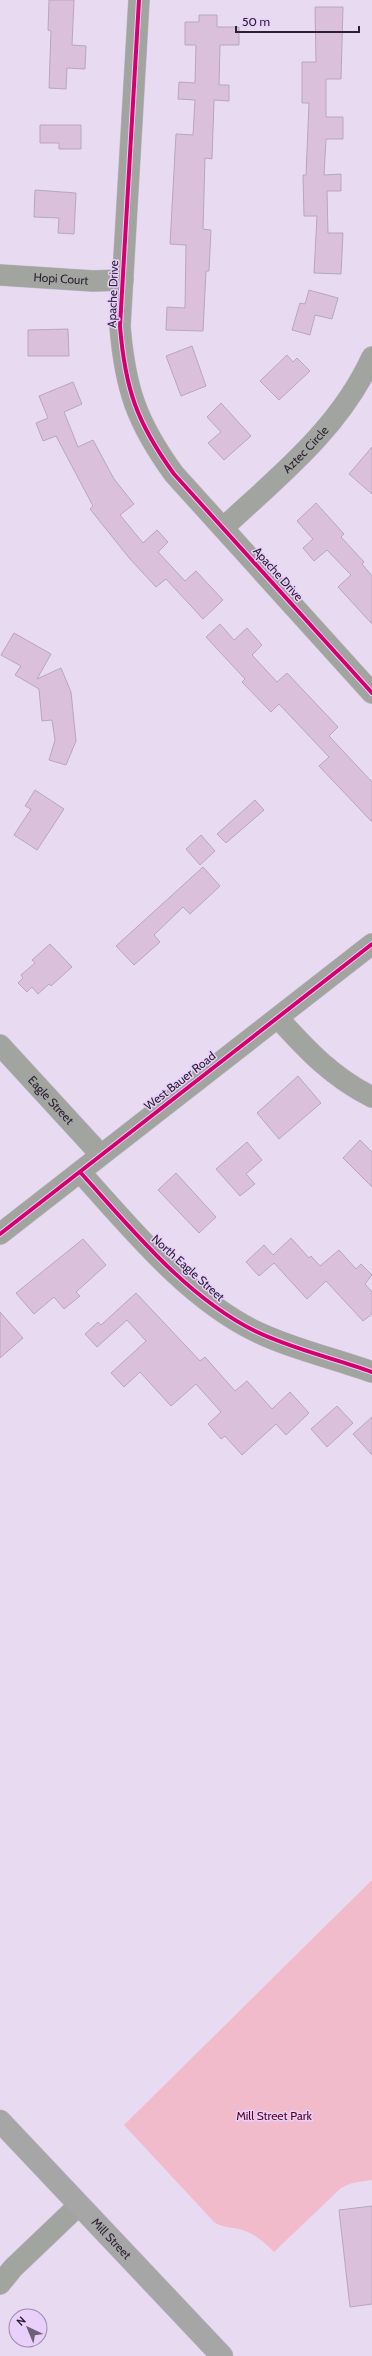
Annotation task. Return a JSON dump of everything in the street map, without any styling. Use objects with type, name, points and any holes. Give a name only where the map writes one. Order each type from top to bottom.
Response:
[{"type":"main road","name":"Mill Street","points":[[0,2121],[222,2356]]},
{"type":"street","name":"Apache Drive","points":[[138,0],[120,326],[123,361],[137,413],[154,447],[174,474],[372,693]]},
{"type":"street","name":"Hopi Court","points":[[0,275],[93,281],[123,280]]},
{"type":"street","name":"Aztec Circle","points":[[223,528],[309,448],[334,422],[352,397],[372,357]]},
{"type":"street","name":"West Bauer Road","points":[[0,1234],[372,944]]},
{"type":"street","points":[[278,1018],[314,1058],[342,1080],[372,1097]]},
{"type":"street","name":"Eagle Street","points":[[0,1046],[101,1155]]},
{"type":"street","name":"North Eagle Street","points":[[80,1172],[148,1246],[192,1288],[219,1309],[254,1330],[289,1345],[372,1372]]},
{"type":"street","points":[[0,2284],[12,2268],[79,2205]]},
{"type":"green space","name":"Mill Street Park","points":[[372,1880],[372,2180],[352,2183],[341,2188],[274,2252],[254,2235],[214,2222],[124,2125]]},
{"type":"building","points":[[49,0],[74,0],[72,45],[86,46],[85,69],[67,68],[66,89],[49,88],[51,31],[48,30]]},
{"type":"building","points":[[315,7],[343,7],[341,79],[326,79],[326,117],[343,117],[343,139],[326,139],[324,175],[341,174],[341,191],[327,191],[328,233],[343,233],[341,274],[314,273],[317,216],[304,216],[303,175],[306,175],[309,103],[302,103],[302,62],[316,62]]},
{"type":"building","points":[[199,15],[217,15],[217,27],[239,27],[239,45],[220,45],[219,85],[229,85],[229,101],[214,100],[212,159],[205,158],[203,229],[211,230],[209,271],[206,271],[203,331],[166,330],[167,307],[185,308],[186,245],[170,244],[176,134],[193,135],[195,100],[178,99],[179,82],[195,83],[196,45],[185,45],[185,22],[199,22]]},
{"type":"building","points":[[40,125],[81,125],[81,149],[59,149],[59,143],[40,143]]},
{"type":"building","points":[[35,190],[76,193],[74,234],[58,233],[59,218],[34,217]]},
{"type":"building","points":[[309,290],[338,298],[332,319],[315,315],[310,335],[292,330],[300,303],[305,304]]},
{"type":"building","points":[[68,329],[69,356],[28,356],[28,330]]},
{"type":"building","points":[[192,346],[206,386],[181,396],[166,356]]},
{"type":"building","points":[[287,355],[293,362],[297,358],[310,371],[279,400],[260,381]]},
{"type":"building","points":[[73,382],[82,404],[64,412],[78,447],[93,440],[114,479],[134,504],[120,515],[143,543],[157,530],[168,542],[158,552],[185,581],[196,571],[223,600],[203,619],[166,579],[156,587],[130,559],[90,509],[93,506],[56,436],[43,441],[36,423],[48,418],[39,396]]},
{"type":"building","points":[[221,403],[251,436],[224,460],[208,443],[221,432],[207,417]]},
{"type":"building","points":[[372,447],[372,494],[349,474]]},
{"type":"building","points":[[316,503],[344,534],[341,537],[364,562],[362,564],[372,576],[372,624],[338,587],[351,575],[327,550],[314,561],[303,548],[313,539],[297,521]]},
{"type":"building","points":[[220,624],[234,640],[247,628],[262,645],[252,655],[277,682],[287,673],[338,727],[329,736],[372,782],[372,822],[319,766],[329,757],[279,704],[271,712],[242,682],[245,679],[206,637]]},
{"type":"building","points":[[14,633],[51,654],[37,679],[61,668],[71,692],[76,741],[66,765],[49,760],[55,740],[52,720],[42,721],[39,689],[15,675],[21,666],[1,655]]},
{"type":"building","points":[[35,790],[64,809],[37,850],[14,835],[31,809],[25,806]]},
{"type":"building","points":[[255,800],[264,810],[226,843],[217,834]]},
{"type":"building","points":[[201,835],[215,851],[200,865],[186,849]]},
{"type":"building","points":[[203,867],[220,886],[190,914],[183,907],[154,935],[160,942],[134,965],[116,946]]},
{"type":"building","points":[[50,944],[72,967],[51,986],[49,984],[38,994],[32,987],[27,992],[18,983],[23,978],[21,975],[35,963],[32,960]]},
{"type":"building","points":[[298,1076],[321,1103],[279,1139],[257,1113]]},
{"type":"building","points":[[360,1140],[372,1152],[372,1187],[343,1158]]},
{"type":"building","points":[[247,1142],[262,1160],[246,1174],[255,1184],[240,1196],[216,1169]]},
{"type":"building","points":[[176,1173],[216,1217],[199,1233],[158,1190]]},
{"type":"building","points":[[291,1238],[309,1258],[311,1256],[320,1266],[339,1250],[356,1269],[361,1264],[372,1275],[365,1284],[372,1292],[372,1314],[363,1321],[326,1281],[307,1299],[274,1263],[259,1276],[246,1262],[264,1245],[273,1255]]},
{"type":"building","points":[[83,1239],[106,1265],[76,1292],[80,1296],[64,1309],[54,1297],[34,1314],[16,1293]]},
{"type":"building","points":[[136,1293],[200,1361],[205,1357],[235,1391],[247,1381],[272,1409],[290,1392],[309,1413],[286,1435],[276,1424],[242,1455],[225,1436],[221,1439],[208,1424],[221,1412],[196,1384],[171,1406],[140,1372],[124,1387],[111,1373],[146,1341],[127,1320],[97,1347],[85,1334],[98,1322],[101,1325]]},
{"type":"building","points":[[0,1312],[23,1338],[0,1358]]},
{"type":"building","points":[[337,1406],[353,1423],[327,1447],[311,1429]]},
{"type":"building","points":[[372,1417],[372,1455],[353,1434]]},
{"type":"building","points":[[372,2206],[372,2304],[350,2307],[339,2210]]},
{"type":"cycle path","points":[[139,0],[120,326],[125,369],[135,404],[142,421],[161,456],[174,474],[372,693]]},
{"type":"cycle path","points":[[0,1234],[372,944]]},
{"type":"cycle path","points":[[80,1172],[161,1260],[183,1281],[230,1317],[255,1331],[283,1343],[372,1372]]}]
